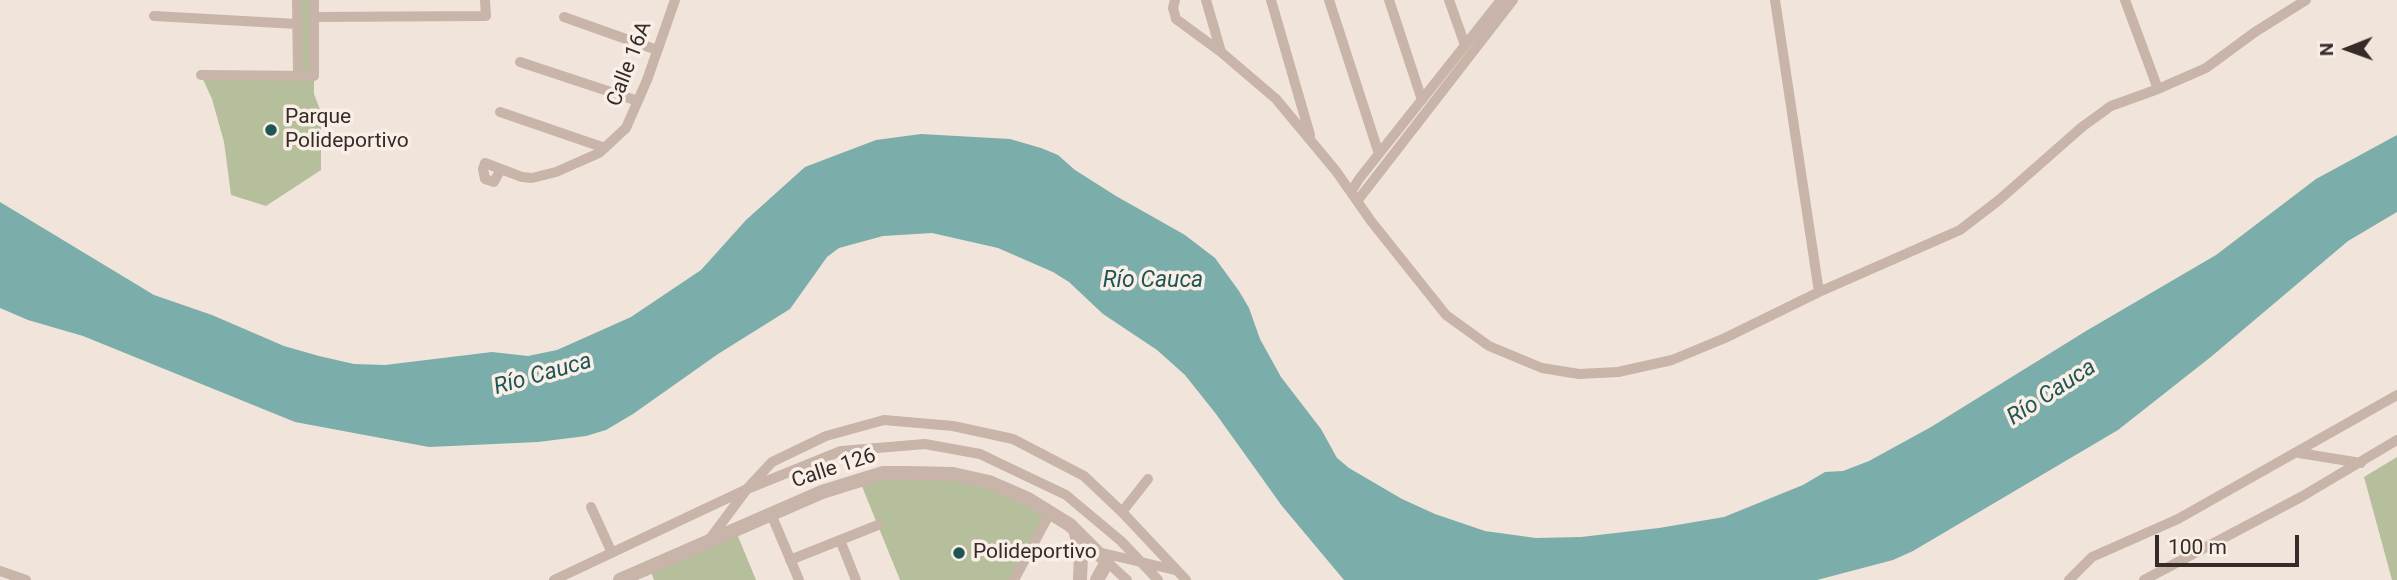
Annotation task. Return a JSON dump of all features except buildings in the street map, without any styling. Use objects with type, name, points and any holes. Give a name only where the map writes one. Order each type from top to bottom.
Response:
[{"type":"street","points":[[297,0],[298,76]]},
{"type":"street","points":[[201,75],[314,76],[313,0]]},
{"type":"street","points":[[314,17],[486,16],[485,0]]},
{"type":"street","name":"Calle 16A","points":[[502,169],[532,178],[556,173],[599,153],[626,128],[674,0]]},
{"type":"street","points":[[1175,0],[1175,19],[1221,52],[1276,99],[1312,141],[1371,221],[1447,315],[1489,346],[1542,368],[1579,374],[1605,373],[1672,360],[1960,230],[2111,106],[2206,68],[2255,32],[2306,0]]},
{"type":"street","points":[[1206,0],[1221,52]]},
{"type":"street","points":[[1271,0],[1312,141]]},
{"type":"street","points":[[1329,0],[1379,153]]},
{"type":"street","points":[[1389,0],[1422,100]]},
{"type":"street","points":[[1448,0],[1465,45]]},
{"type":"street","points":[[1355,196],[1379,153],[1501,0]]},
{"type":"street","points":[[1355,196],[1513,0]]},
{"type":"street","points":[[1775,0],[1819,292]]},
{"type":"street","points":[[2125,0],[2158,89]]},
{"type":"street","points":[[155,16],[297,24]]},
{"type":"street","points":[[564,17],[657,50]]},
{"type":"street","points":[[520,62],[638,101]]},
{"type":"street","points":[[500,112],[605,148]]},
{"type":"street","points":[[2069,580],[2092,557],[2178,519],[2397,396]]},
{"type":"street","points":[[709,540],[747,489],[772,462],[825,436],[884,420],[953,426],[1013,439],[1084,476],[1186,580]]},
{"type":"street","points":[[2144,580],[2361,463],[2397,440]]},
{"type":"street","points":[[554,580],[747,489],[841,451],[925,444],[980,454],[1066,495],[1121,541],[1158,580]]},
{"type":"street","points":[[2299,453],[2361,463]]},
{"type":"street","points":[[772,462],[801,467]]},
{"type":"street","name":"Calle 126","points":[[620,580],[771,514],[859,479],[883,473],[953,474],[989,482],[1028,499],[1076,531],[1127,580]]},
{"type":"street","points":[[1122,512],[1148,479]]},
{"type":"street","points":[[591,507],[612,553]]},
{"type":"street","points":[[1014,580],[1050,513]]},
{"type":"street","points":[[771,514],[799,580]]},
{"type":"street","points":[[790,560],[878,526]]},
{"type":"street","points":[[1076,531],[1081,556],[1080,580]]},
{"type":"street","points":[[840,540],[856,580]]},
{"type":"street","points":[[1080,580],[1096,552],[1176,570]]},
{"type":"street","points":[[1097,580],[1107,562]]},
{"type":"street","points":[[0,571],[26,580]]},
{"type":"green space","name":"Parque Polideportivo","points":[[297,0],[314,0],[314,94],[321,112],[321,170],[266,206],[231,195],[224,142],[212,99],[201,75],[297,76]]},
{"type":"green space","points":[[2397,457],[2397,580],[2392,580],[2364,477]]},
{"type":"green space","name":"Polideportivo","points":[[953,474],[1050,513],[1014,580],[900,580],[859,479]]},
{"type":"green space","points":[[735,529],[756,580],[654,580],[649,567]]},
{"type":"water","name":"Río Cauca","points":[[921,134],[1010,139],[1041,148],[1058,155],[1075,170],[1116,196],[1185,235],[1215,258],[1239,291],[1249,308],[1260,339],[1281,377],[1321,429],[1337,458],[1402,499],[1435,514],[1485,531],[1536,538],[1581,537],[1724,517],[1803,485],[1825,472],[1843,471],[1869,461],[1931,427],[2086,331],[2216,255],[2316,179],[2397,135],[2397,212],[2348,241],[2212,356],[2118,430],[1913,551],[1893,560],[1817,580],[1344,580],[1282,506],[1185,375],[1157,350],[1103,314],[1069,282],[1053,272],[998,248],[932,233],[883,236],[839,248],[827,257],[790,309],[718,354],[633,414],[606,430],[586,436],[538,442],[429,447],[295,422],[83,336],[28,320],[0,308],[0,202],[154,295],[212,315],[284,346],[354,364],[385,365],[492,352],[528,356],[557,350],[631,317],[701,270],[746,220],[805,167],[876,140]]},
{"type":"place","name":"Parque Polideportivo","points":[[271,130]]},
{"type":"place","name":"Polideportivo","points":[[959,553]]}]
